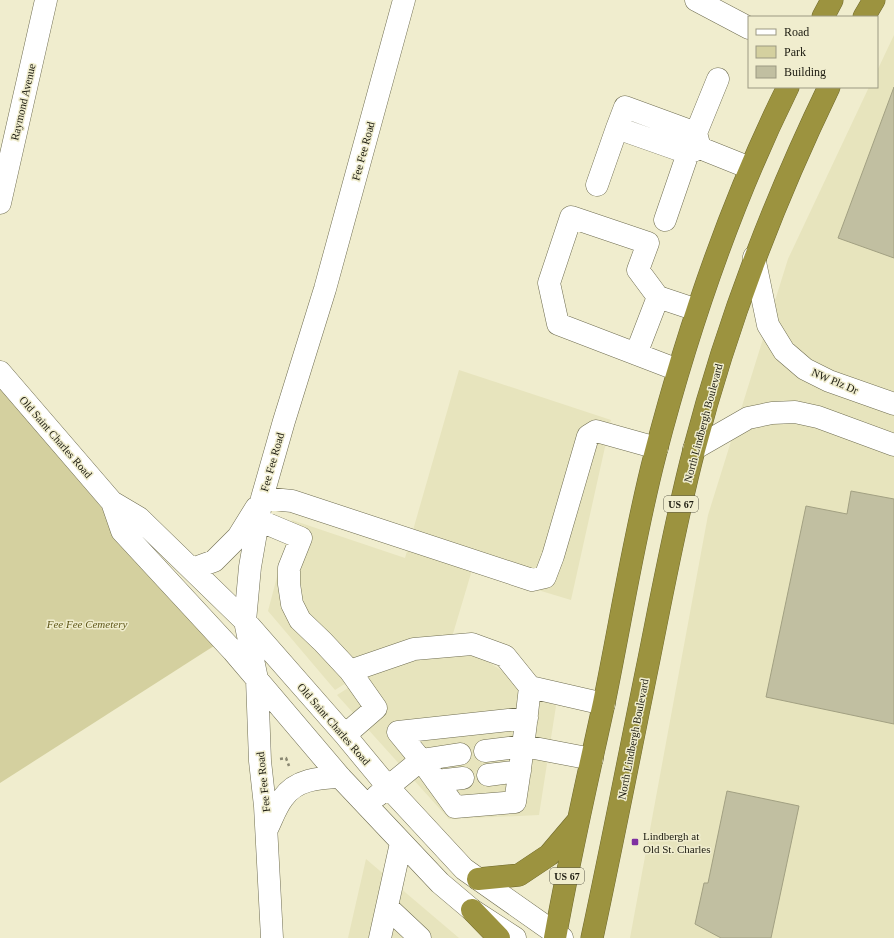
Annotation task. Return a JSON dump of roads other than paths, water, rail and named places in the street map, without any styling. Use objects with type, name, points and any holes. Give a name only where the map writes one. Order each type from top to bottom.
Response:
[{"type":"highway","points":[[824,16],[832,0]]},
{"type":"highway","points":[[865,16],[874,0]]},
{"type":"highway","name":"US 67","points":[[557,936],[631,563],[657,448],[678,370],[697,310],[750,168],[770,122],[787,88]]},
{"type":"highway","name":"North Lindbergh Boulevard","points":[[592,938],[666,575],[694,449],[726,340],[754,256],[806,134],[828,88]]},
{"type":"highway","points":[[478,879],[519,875],[549,855],[579,819]]},
{"type":"highway","points":[[472,910],[499,938]]},
{"type":"street","name":"Raymond Avenue","points":[[0,203],[46,0]]},
{"type":"street","name":"Fee Fee Road","points":[[272,938],[267,829],[260,761],[257,679],[245,621],[250,567],[262,498],[325,289],[404,0]]},
{"type":"street","points":[[696,0],[748,27]]},
{"type":"street","points":[[665,220],[695,145],[718,79]]},
{"type":"street","points":[[597,185],[617,128],[695,145],[750,168]]},
{"type":"street","points":[[678,370],[558,324],[549,283],[571,217],[648,243],[638,270],[658,297],[697,310]]},
{"type":"street","name":"NW Plz Dr","points":[[754,256],[768,325],[784,350],[805,368],[829,381],[894,404]]},
{"type":"street","points":[[636,354],[658,297]]},
{"type":"street","name":"Old Saint Charles Road","points":[[0,372],[112,502],[139,518],[245,621],[388,786],[464,869],[557,936]]},
{"type":"street","points":[[694,449],[748,418],[772,413],[795,412],[818,417],[894,445]]},
{"type":"street","points":[[192,569],[214,561],[238,537],[262,498],[292,501],[532,580],[545,577],[553,556],[588,436],[596,431],[657,448]]},
{"type":"street","name":"Old Saint Charles Road","points":[[112,502],[122,531],[233,651],[340,777],[401,843],[440,883],[472,910],[515,938]]},
{"type":"street","points":[[258,520],[301,538],[289,568],[289,584],[292,604],[300,620],[350,671],[376,708],[398,732],[455,807],[515,802],[524,746],[530,686]]},
{"type":"street","points":[[350,671],[414,649],[472,644],[505,656],[530,686],[604,704]]},
{"type":"street","points":[[345,735],[376,708]]},
{"type":"street","points":[[398,732],[527,718]]},
{"type":"street","points":[[484,751],[524,746],[592,759]]},
{"type":"street","points":[[366,804],[420,760],[460,754]]},
{"type":"street","points":[[488,775],[520,771]]},
{"type":"street","points":[[267,829],[283,798],[290,790],[299,784],[311,780],[340,777]]},
{"type":"street","points":[[436,781],[463,778]]},
{"type":"street","points":[[380,938],[401,843]]},
{"type":"street","points":[[387,907],[420,938]]},
{"type":"place","name":"Lindbergh at Old St. Charles","points":[[635,842]]},
{"type":"park label","name":"Fee Fee Cemetery","points":[[87,624]]}]
